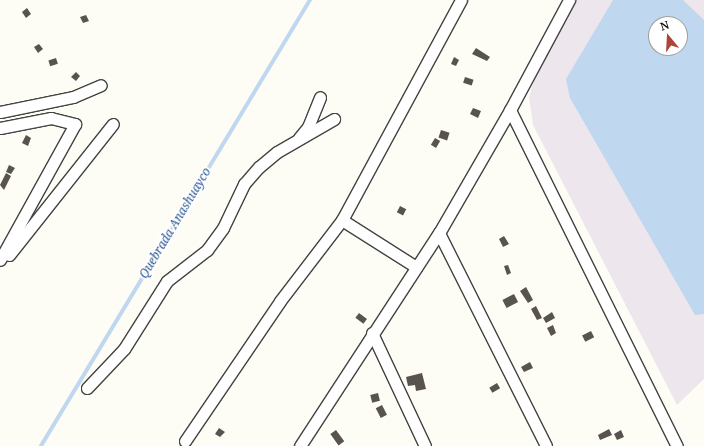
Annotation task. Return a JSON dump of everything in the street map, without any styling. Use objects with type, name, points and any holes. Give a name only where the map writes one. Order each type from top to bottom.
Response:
[{"type":"street","points":[[185,440],[280,301],[342,220],[461,0]]},
{"type":"street","points":[[300,446],[372,333],[439,233],[510,110],[568,0]]},
{"type":"street","points":[[0,112],[73,97],[101,85]]},
{"type":"street","points":[[297,140],[308,127],[320,97]]},
{"type":"street","points":[[510,110],[677,446]]},
{"type":"street","points":[[0,128],[51,118],[75,124],[0,260]]},
{"type":"street","points":[[87,388],[128,344],[167,281],[207,250],[223,228],[244,184],[277,152],[334,119]]},
{"type":"street","points":[[0,266],[113,124]]},
{"type":"street","points":[[342,220],[416,267]]},
{"type":"street","points":[[439,233],[546,446]]},
{"type":"street","points":[[372,333],[425,446]]},
{"type":"shaded area","points":[[577,0],[704,0],[704,379],[677,405],[533,125],[529,97],[535,77]]},
{"type":"water","points":[[613,0],[683,0],[704,20],[704,314],[695,315],[570,98],[566,79]]},
{"type":"building","points":[[27,8],[31,14],[26,18],[22,12]]},
{"type":"building","points":[[86,15],[89,21],[83,23],[80,17]]},
{"type":"building","points":[[39,44],[43,49],[38,53],[34,47]]},
{"type":"building","points":[[476,48],[490,57],[487,61],[472,54]]},
{"type":"building","points":[[454,57],[459,60],[456,66],[451,64]]},
{"type":"building","points":[[56,58],[58,64],[50,66],[48,60]]},
{"type":"building","points":[[76,72],[80,76],[76,81],[71,77]]},
{"type":"building","points":[[465,77],[474,80],[472,85],[463,83]]},
{"type":"building","points":[[473,108],[481,111],[478,118],[470,114]]},
{"type":"building","points":[[441,130],[450,133],[447,140],[439,138]]},
{"type":"building","points":[[26,135],[31,138],[28,146],[22,143]]},
{"type":"building","points":[[435,138],[440,141],[436,148],[431,145]]},
{"type":"building","points":[[9,165],[15,168],[11,174],[6,172]]},
{"type":"building","points":[[6,173],[11,176],[4,190],[0,185]]},
{"type":"building","points":[[400,206],[406,209],[403,215],[397,212]]},
{"type":"building","points":[[504,236],[509,244],[503,247],[499,239]]},
{"type":"building","points":[[508,265],[511,273],[507,275],[504,266]]},
{"type":"building","points":[[526,287],[533,300],[528,303],[520,291]]},
{"type":"building","points":[[514,294],[518,302],[507,308],[502,300]]},
{"type":"building","points":[[536,306],[542,318],[537,320],[531,309]]},
{"type":"building","points":[[552,312],[555,318],[546,323],[543,318]]},
{"type":"building","points":[[359,313],[367,319],[363,324],[355,318]]},
{"type":"building","points":[[553,325],[556,333],[551,336],[547,328]]},
{"type":"building","points":[[591,331],[594,337],[585,342],[582,336]]},
{"type":"building","points":[[530,362],[533,368],[524,372],[521,367]]},
{"type":"building","points":[[422,373],[426,389],[416,391],[415,385],[408,386],[406,377]]},
{"type":"building","points":[[497,383],[500,388],[492,393],[489,388]]},
{"type":"building","points":[[378,393],[380,401],[372,403],[370,395]]},
{"type":"building","points":[[382,405],[387,415],[381,418],[376,408]]},
{"type":"building","points":[[219,428],[225,432],[220,437],[215,434]]},
{"type":"building","points":[[609,429],[612,435],[600,440],[598,435]]},
{"type":"building","points":[[336,430],[344,441],[339,445],[330,434]]},
{"type":"building","points":[[621,430],[624,437],[617,440],[614,434]]},
{"type":"waterway","name":"Quebrada Anashuayco","points":[[41,446],[310,0]]}]
